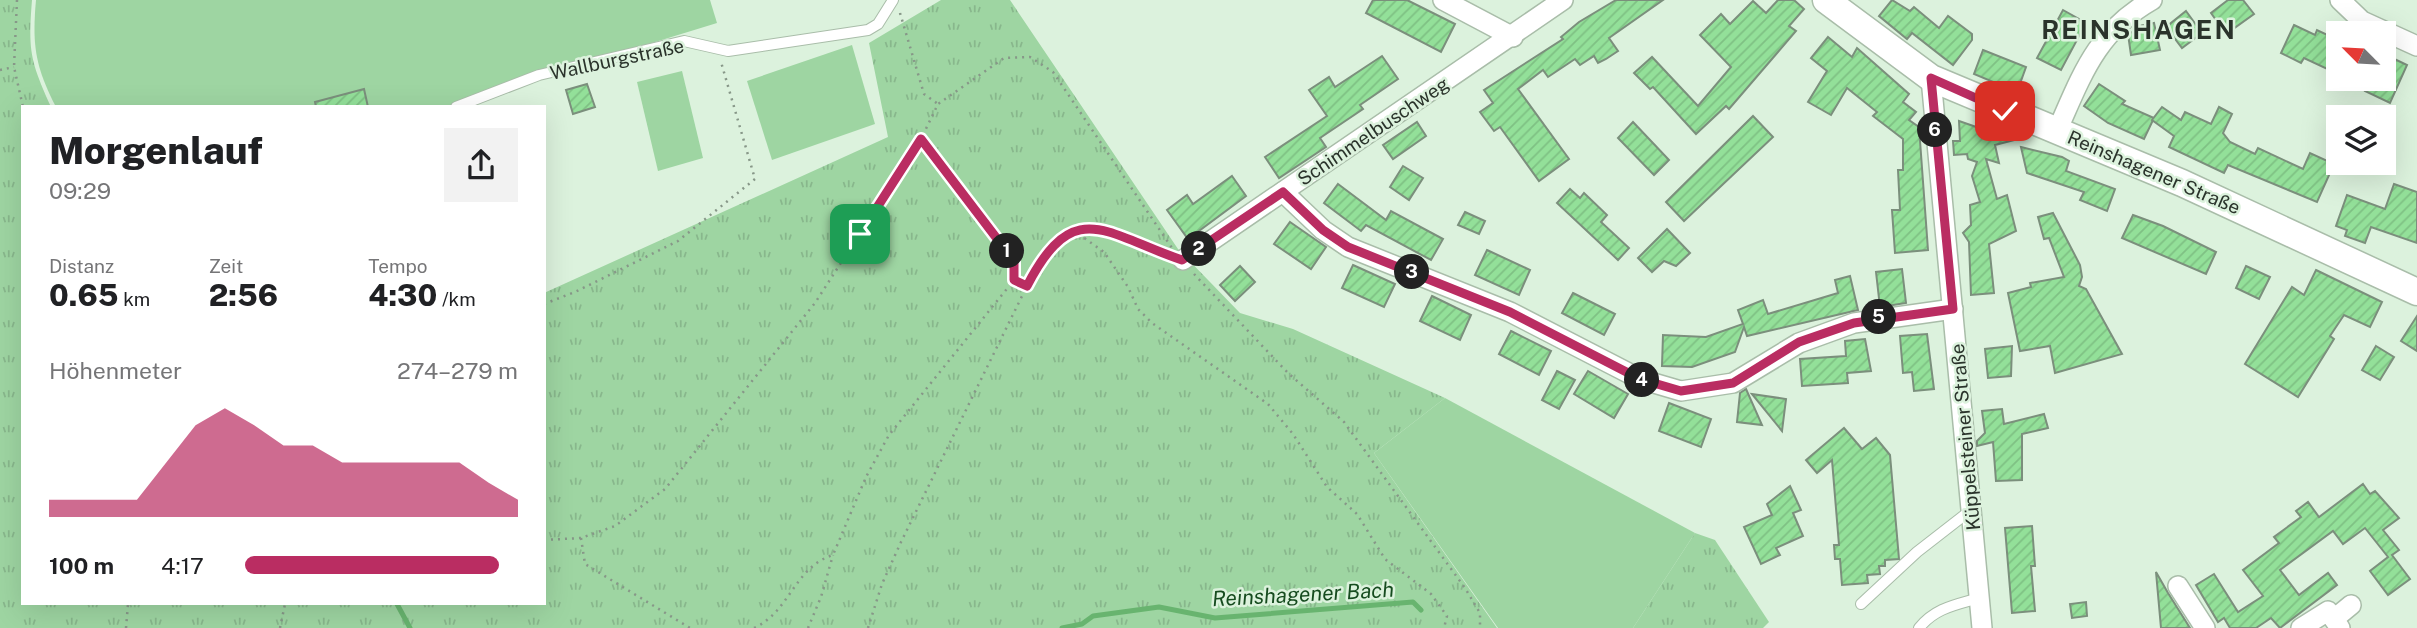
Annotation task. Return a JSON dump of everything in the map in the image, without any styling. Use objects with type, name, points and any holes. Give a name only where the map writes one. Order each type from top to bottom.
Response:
[{"type":"main road","name":"Reinshagener Straße","points":[[1826,0],[1876,41],[1931,78],[2182,183],[2417,292]]},
{"type":"street","points":[[1443,0],[1513,37]]},
{"type":"street","name":"Schimmelbuschweg","points":[[1182,260],[1513,37],[1563,0]]},
{"type":"street","points":[[2057,131],[2096,48],[2120,21],[2152,0]]},
{"type":"street","points":[[2340,0],[2362,21],[2417,46]]},
{"type":"street","name":"Küppelsteiner Straße","points":[[1931,78],[1982,628]]},
{"type":"street","points":[[1283,192],[1323,230],[1348,247],[1510,312],[1640,379],[1681,391],[1733,383],[1799,342],[1854,323],[1953,309]]},
{"type":"street","points":[[2178,586],[2205,628]]},
{"type":"street","points":[[2301,628],[2328,611],[2337,624],[2351,605]]},
{"type":"lane","name":"Wallburgstraße","points":[[461,105],[539,75],[684,41],[717,49],[759,48],[868,30],[878,24],[893,0]]},
{"type":"lane","points":[[1861,604],[1917,552],[1972,509]]},
{"type":"lane","points":[[1919,628],[1928,616],[1943,608],[1979,598]]},
{"type":"path","points":[[17,0],[14,67],[23,105]]},
{"type":"path","points":[[901,13],[924,94],[938,104]]},
{"type":"path","points":[[546,303],[678,242],[755,179],[717,49]]},
{"type":"path","points":[[546,540],[581,538],[615,526],[665,489],[815,303],[921,139],[938,104],[1004,58],[1030,57],[1053,72],[1182,260],[1208,292],[1271,356],[1344,422],[1465,588],[1480,613],[1479,628]]},
{"type":"path","points":[[0,70],[14,67]]},
{"type":"path","points":[[807,628],[821,597],[833,555],[866,477],[889,435],[1014,280],[1014,261],[921,139]]},
{"type":"path","points":[[868,628],[887,574],[1027,286],[1056,241],[1073,230],[1098,229],[1182,260]]},
{"type":"path","points":[[1073,230],[1088,239],[1109,258],[1138,309],[1152,323],[1224,371],[1282,419],[1327,487],[1357,514],[1385,559],[1432,594],[1447,616],[1444,628]]},
{"type":"path","points":[[1014,280],[1027,286]]},
{"type":"path","points":[[581,538],[585,564],[690,628]]},
{"type":"path","points":[[754,628],[777,614],[807,570],[821,559],[833,555]]},
{"type":"path","points":[[126,628],[128,605]]},
{"type":"path","points":[[280,628],[285,605]]},
{"type":"green space","points":[[0,0],[32,0],[32,55],[50,105],[21,105],[21,605],[546,605],[546,292],[888,137],[869,43],[941,0],[1010,0],[1178,249],[1240,313],[1293,329],[1445,398],[1374,453],[1497,628],[0,628]]},
{"type":"green space","points":[[36,0],[710,0],[717,23],[450,105],[55,105],[39,67],[34,30]]},
{"type":"green space","points":[[852,45],[875,124],[772,160],[747,81]]},
{"type":"green space","points":[[682,71],[703,158],[658,171],[637,82]]},
{"type":"green space","points":[[1445,398],[1695,533],[1633,628],[1498,628],[1374,453]]},
{"type":"green space","points":[[1695,533],[1715,540],[1769,622],[1763,628],[1633,628]]},
{"type":"building","points":[[1373,0],[1407,0],[1455,24],[1441,52],[1366,13]]},
{"type":"building","points":[[1616,0],[1663,0],[1609,38],[1618,51],[1606,59],[1598,63],[1594,56],[1580,65],[1575,59],[1548,77],[1543,70],[1518,89],[1569,159],[1539,181],[1500,127],[1494,131],[1480,112],[1493,103],[1484,90],[1563,39],[1561,37],[1579,22]]},
{"type":"building","points":[[1778,0],[1794,0],[1804,9],[1789,26],[1796,31],[1729,109],[1726,106],[1696,134],[1653,87],[1650,89],[1634,73],[1652,57],[1698,106],[1731,67],[1700,35],[1721,14],[1730,24],[1753,1],[1766,13]]},
{"type":"building","points":[[1892,0],[1910,11],[1914,7],[1939,28],[1948,16],[1972,34],[1972,40],[1953,65],[1912,33],[1907,39],[1879,16]]},
{"type":"building","points":[[2228,0],[2243,0],[2254,14],[2226,34],[2211,13]]},
{"type":"building","points":[[2063,10],[2086,23],[2061,70],[2037,58]]},
{"type":"building","points":[[2186,11],[2202,33],[2182,48],[2166,27]]},
{"type":"building","points":[[2154,23],[2160,50],[2131,55],[2128,34],[2135,31],[2134,27]]},
{"type":"building","points":[[2294,25],[2315,35],[2317,30],[2326,34],[2326,68],[2304,58],[2301,63],[2281,53]]},
{"type":"building","points":[[1828,37],[1852,57],[1857,48],[1909,94],[1903,102],[1916,112],[1909,120],[1919,127],[1928,250],[1895,253],[1892,210],[1900,210],[1898,170],[1903,170],[1903,139],[1873,116],[1877,112],[1847,88],[1831,115],[1808,102],[1827,71],[1811,58]]},
{"type":"building","points":[[1983,50],[2026,67],[2017,92],[1974,74]]},
{"type":"building","points":[[1382,56],[1398,79],[1360,105],[1363,109],[1320,138],[1326,147],[1279,178],[1265,157],[1327,116],[1309,90],[1329,77],[1335,87]]},
{"type":"building","points":[[2396,60],[2407,65],[2396,90]]},
{"type":"building","points":[[587,84],[595,107],[573,114],[566,90]]},
{"type":"building","points":[[2099,84],[2125,101],[2122,104],[2154,118],[2144,139],[2108,123],[2084,106]]},
{"type":"building","points":[[364,89],[368,105],[316,105],[315,102]]},
{"type":"building","points":[[2365,91],[2395,91],[2390,103]]},
{"type":"building","points":[[2162,107],[2181,120],[2185,112],[2211,124],[2219,107],[2232,114],[2223,133],[2230,142],[2255,154],[2258,148],[2303,169],[2310,153],[2326,160],[2326,175],[2329,175],[2317,202],[2228,165],[2224,173],[2169,147],[2174,136],[2152,120]]},
{"type":"building","points":[[1753,116],[1773,137],[1684,221],[1666,202]]},
{"type":"building","points":[[1959,121],[2014,140],[1995,145],[1999,163],[1986,159],[1997,199],[2007,195],[2016,231],[1989,244],[1994,293],[1971,295],[1969,242],[1963,233],[1971,225],[1970,205],[1980,202],[1972,176],[1977,162],[1968,159],[1967,154],[1954,155],[1953,141],[1960,141]]},
{"type":"building","points":[[1417,122],[1426,136],[1393,159],[1383,145]]},
{"type":"building","points":[[1633,122],[1669,160],[1654,175],[1618,138]]},
{"type":"building","points":[[2021,147],[2062,157],[2069,161],[2066,171],[2115,189],[2107,211],[2080,200],[2084,192],[2027,173]]},
{"type":"building","points":[[1403,166],[1423,178],[1409,200],[1390,187]]},
{"type":"building","points":[[1232,176],[1246,196],[1188,239],[1167,210],[1187,195],[1193,204]]},
{"type":"building","points":[[1338,184],[1386,220],[1391,211],[1443,239],[1431,260],[1366,225],[1361,231],[1324,203]]},
{"type":"building","points":[[2394,184],[2417,192],[2417,243],[2371,227],[2365,243],[2345,236],[2347,230],[2336,226],[2347,195],[2385,209]]},
{"type":"building","points":[[1570,189],[1580,198],[1584,193],[1607,215],[1601,222],[1629,248],[1618,260],[1557,203]]},
{"type":"building","points":[[1465,212],[1485,221],[1479,234],[1458,225]]},
{"type":"building","points":[[2053,213],[2080,265],[2082,277],[2079,286],[2086,289],[2122,354],[2055,373],[2050,346],[2020,351],[2008,293],[2031,287],[2030,283],[2064,277],[2049,238],[2044,239],[2038,217]]},
{"type":"building","points":[[2133,215],[2163,226],[2216,252],[2206,274],[2122,238]]},
{"type":"building","points":[[1290,222],[1326,247],[1311,269],[1274,244]]},
{"type":"building","points":[[1667,229],[1690,253],[1676,266],[1664,261],[1652,272],[1638,258]]},
{"type":"building","points":[[1487,250],[1530,270],[1519,295],[1475,275]]},
{"type":"building","points":[[1353,265],[1395,284],[1384,307],[1342,288]]},
{"type":"building","points":[[1240,266],[1255,282],[1235,301],[1220,285]]},
{"type":"building","points":[[2246,266],[2270,277],[2259,299],[2236,288]]},
{"type":"building","points":[[1902,269],[1906,303],[1880,307],[1876,272]]},
{"type":"building","points":[[2316,270],[2382,302],[2370,327],[2344,315],[2330,336],[2334,339],[2298,397],[2245,364],[2292,287],[2304,295]]},
{"type":"building","points":[[1850,276],[1858,310],[1747,336],[1744,327],[1735,352],[1692,367],[1662,366],[1663,335],[1706,337],[1743,324],[1738,310],[1763,300],[1768,314],[1838,293],[1835,280]]},
{"type":"building","points":[[1573,293],[1615,314],[1604,335],[1562,313]]},
{"type":"building","points":[[1432,296],[1471,315],[1460,340],[1420,321]]},
{"type":"building","points":[[2417,316],[2417,351],[2401,341]]},
{"type":"building","points":[[1511,331],[1551,351],[1539,375],[1499,354]]},
{"type":"building","points":[[1927,334],[1934,389],[1914,391],[1912,372],[1903,373],[1900,336]]},
{"type":"building","points":[[1865,339],[1871,371],[1847,373],[1848,383],[1802,386],[1800,359],[1846,356],[1845,341]]},
{"type":"building","points":[[2012,346],[2011,376],[1988,378],[1985,349]]},
{"type":"building","points":[[2376,346],[2394,357],[2380,380],[2362,370]]},
{"type":"building","points":[[1557,371],[1575,380],[1559,409],[1542,400]]},
{"type":"building","points":[[1588,371],[1628,394],[1614,418],[1574,394]]},
{"type":"building","points":[[1746,389],[1762,425],[1737,422],[1740,393]]},
{"type":"building","points":[[1752,394],[1786,399],[1782,431]]},
{"type":"building","points":[[1669,403],[1711,419],[1701,447],[1659,431]]},
{"type":"building","points":[[2002,409],[2004,424],[2044,414],[2048,428],[2022,434],[2022,480],[1996,481],[1993,442],[1977,446],[1977,441],[1985,433],[1982,411]]},
{"type":"building","points":[[1844,428],[1862,449],[1876,438],[1890,455],[1899,559],[1885,560],[1885,566],[1879,566],[1880,574],[1867,575],[1868,583],[1842,585],[1840,559],[1835,559],[1834,545],[1839,545],[1832,460],[1817,473],[1806,460]]},
{"type":"building","points":[[2363,484],[2370,494],[2375,491],[2399,518],[2383,530],[2399,550],[2392,555],[2410,579],[2388,595],[2370,571],[2388,557],[2365,528],[2343,544],[2333,531],[2280,570],[2299,595],[2328,573],[2337,585],[2280,628],[2271,618],[2256,628],[2230,628],[2224,618],[2218,622],[2196,585],[2214,574],[2238,612],[2263,596],[2243,570],[2279,543],[2274,537],[2301,517],[2296,511],[2308,502],[2319,517]]},
{"type":"building","points":[[1790,486],[1801,510],[1793,513],[1803,536],[1776,548],[1780,555],[1761,564],[1744,527],[1772,515],[1767,504]]},
{"type":"building","points":[[2032,526],[2035,566],[2031,566],[2035,611],[2012,613],[2005,528]]},
{"type":"building","points":[[2156,572],[2168,593],[2190,628],[2161,628]]},
{"type":"building","points":[[2086,602],[2087,616],[2072,618],[2070,604]]},
{"type":"waterway","name":"Reinshagener Bach","points":[[1062,628],[1082,624],[1093,616],[1159,607],[1215,618],[1413,602],[1421,610]]},
{"type":"waterway","points":[[398,605],[410,628]]},
{"type":"district","name":"REINSHAGEN","points":[[2139,29]]},
{"type":"route","points":[[860,234],[921,139],[1014,261],[1014,280],[1027,286],[1056,241],[1073,230],[1098,229],[1182,260],[1283,192],[1323,230],[1348,247],[1510,312],[1640,379],[1681,391],[1696,391],[1733,383],[1799,342],[1825,332],[1876,317],[1953,309],[1931,78],[2005,111]]}]
